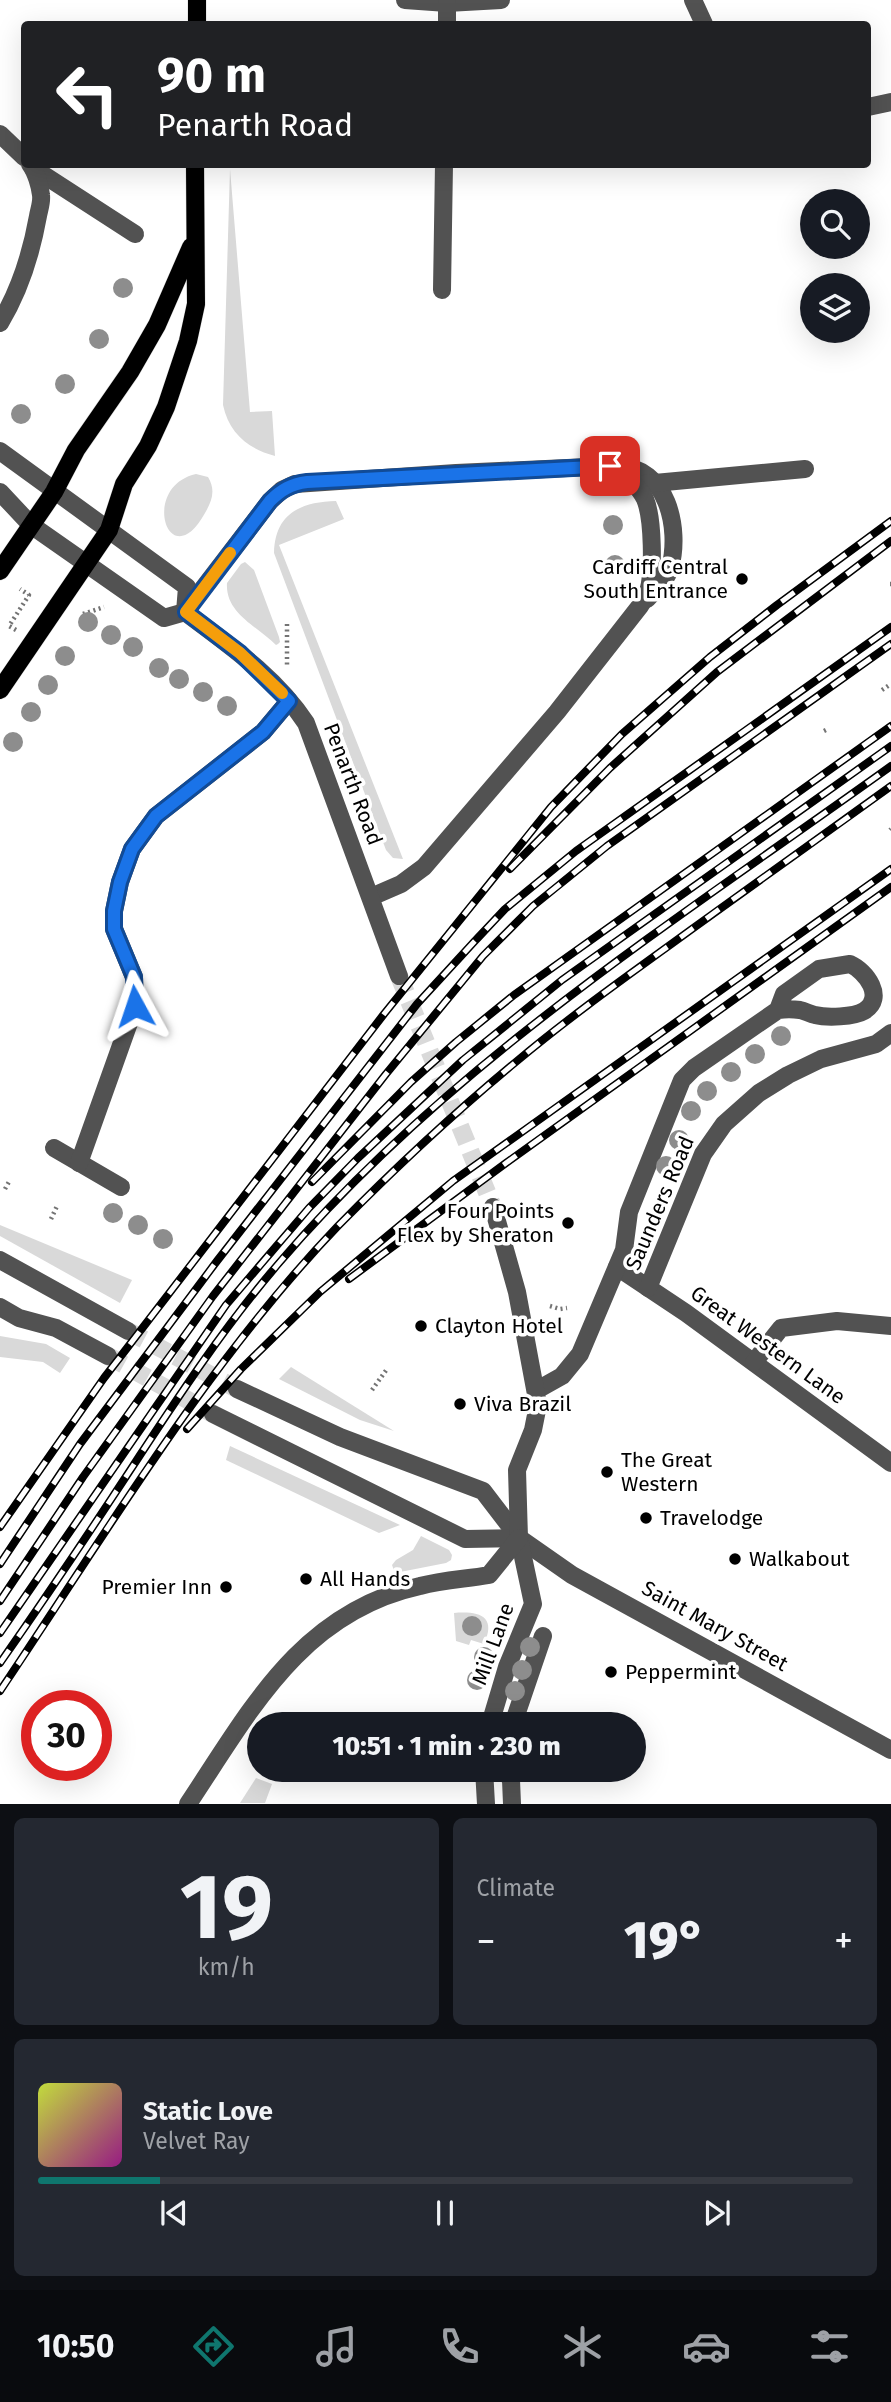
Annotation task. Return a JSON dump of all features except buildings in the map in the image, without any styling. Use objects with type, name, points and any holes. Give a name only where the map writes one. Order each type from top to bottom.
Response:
[{"type":"main road","points":[[197,0],[197,21]]},
{"type":"main road","points":[[0,690],[109,530],[124,484],[148,446],[162,416],[188,341],[196,304],[195,168]]},
{"type":"main road","points":[[0,571],[54,492],[76,450],[118,390],[157,325],[194,241]]},
{"type":"street","points":[[405,0],[447,4],[501,0]]},
{"type":"street","points":[[693,0],[703,21]]},
{"type":"street","points":[[447,4],[447,21]]},
{"type":"street","points":[[871,106],[891,102]]},
{"type":"street","points":[[0,134],[21,152]]},
{"type":"street","points":[[0,323],[12,303],[32,245],[41,196],[31,168]]},
{"type":"street","points":[[36,168],[135,234]]},
{"type":"street","points":[[442,289],[444,168]]},
{"type":"street","points":[[0,451],[187,587],[186,612]]},
{"type":"street","points":[[610,466],[634,485],[645,500],[649,513],[650,580],[640,606]]},
{"type":"street","points":[[0,492],[31,525],[164,618],[186,612],[270,501],[282,490],[295,484],[456,473],[622,466],[636,470],[665,496],[672,518],[672,552],[670,569],[664,580],[424,867],[401,884],[371,897]]},
{"type":"street","points":[[634,485],[805,469]]},
{"type":"street","name":"Penarth Road","points":[[186,612],[240,653],[298,711],[312,737],[399,976]]},
{"type":"street","points":[[79,1163],[135,1006],[134,977],[114,929],[114,911],[120,882],[132,849],[156,816],[263,732],[289,701]]},
{"type":"street","name":"Saunders Road","points":[[537,1390],[562,1376],[580,1354],[624,1250],[629,1212],[682,1080],[694,1068],[778,1010],[796,1009],[818,1016],[857,1014],[872,1003],[874,991],[866,976],[856,966],[836,964],[819,969],[785,994],[778,1010]]},
{"type":"street","name":"Saunders Road","points":[[648,1288],[703,1154],[724,1124],[759,1093],[788,1075],[821,1059],[876,1044],[891,1033]]},
{"type":"street","points":[[54,1148],[121,1187]]},
{"type":"street","points":[[188,1804],[270,1682],[302,1648],[328,1627],[360,1608],[410,1588],[489,1575],[519,1538],[517,1470],[533,1430],[538,1405],[537,1390],[517,1292],[494,1207]]},
{"type":"street","points":[[0,1260],[128,1331]]},
{"type":"street","name":"Great Western Lane","points":[[617,1267],[754,1362],[891,1463]]},
{"type":"street","points":[[0,1307],[19,1318],[56,1328],[108,1356]]},
{"type":"street","points":[[754,1362],[781,1328],[837,1321],[891,1326]]},
{"type":"street","name":"Saint Mary Street","points":[[237,1389],[340,1437],[483,1492],[519,1538],[572,1575],[891,1750]]},
{"type":"street","points":[[213,1414],[466,1539],[519,1538]]},
{"type":"street","name":"Mill Lane","points":[[494,1712],[507,1667],[533,1604],[519,1538]]},
{"type":"street","name":"Mill Lane","points":[[517,1712],[543,1636]]},
{"type":"street","points":[[485,1782],[486,1804]]},
{"type":"street","points":[[511,1782],[512,1804]]},
{"type":"path","points":[[18,632],[9,626],[29,595],[20,589]]},
{"type":"path","points":[[882,691],[891,684]]},
{"type":"path","points":[[5,1189],[10,1180]]},
{"type":"path","points":[[51,1219],[57,1206]]},
{"type":"path","points":[[550,1306],[567,1308]]},
{"type":"path","points":[[372,1390],[387,1369]]},
{"type":"shaded area","points":[[230,169],[250,412],[272,411],[275,456],[256,449],[241,438],[230,424],[223,405]]},
{"type":"shaded area","points":[[196,474],[208,477],[212,486],[211,500],[192,531],[180,536],[171,533],[164,509],[168,495],[179,482]]},
{"type":"shaded area","points":[[336,501],[344,519],[279,545],[403,859],[393,858],[386,850],[274,553],[279,528],[292,512],[312,504]]},
{"type":"shaded area","points":[[245,562],[254,570],[279,637],[280,642],[276,645],[231,603],[227,583]]},
{"type":"shaded area","points":[[0,1225],[132,1280],[120,1303],[0,1236]]},
{"type":"shaded area","points":[[0,1336],[46,1344],[70,1358],[60,1373],[43,1362],[0,1357]]},
{"type":"shaded area","points":[[291,1367],[394,1431],[360,1420],[279,1379]]},
{"type":"shaded area","points":[[230,1446],[400,1525],[379,1533],[226,1460]]},
{"type":"shaded area","points":[[421,1536],[449,1550],[451,1560],[395,1573],[392,1565],[413,1550]]},
{"type":"shaded area","points":[[454,1613],[471,1613],[487,1621],[484,1644],[471,1640],[469,1645],[456,1641]]},
{"type":"shaded area","points":[[253,1782],[272,1784],[265,1803],[240,1803]]},
{"type":"tunnel","points":[[399,976],[493,1207]]},
{"type":"tunnel","points":[[128,1331],[237,1389]]},
{"type":"tunnel","points":[[108,1356],[213,1414]]},
{"type":"railway","points":[[0,1527],[104,1378],[384,1014],[551,807],[622,734],[710,657],[891,521]]},
{"type":"railway","points":[[510,869],[610,768],[717,672],[891,541]]},
{"type":"railway","points":[[0,1564],[80,1444],[217,1261],[417,1004],[505,909],[576,851],[891,627]]},
{"type":"railway","points":[[0,1601],[83,1477],[213,1296],[386,1074],[483,956],[533,906],[607,846],[891,644]]},
{"type":"railway","points":[[312,1182],[411,1082],[514,995],[891,726]]},
{"type":"railway","points":[[0,1633],[226,1305],[309,1208],[358,1158],[463,1060],[562,980],[891,746]]},
{"type":"railway","points":[[0,1663],[219,1339],[279,1263],[346,1190],[417,1122],[570,996],[891,766]]},
{"type":"railway","points":[[0,1691],[118,1511],[201,1392],[244,1335],[337,1227],[447,1121],[538,1044],[625,977],[891,786]]},
{"type":"railway","points":[[187,1429],[241,1369],[320,1292],[453,1181],[891,869]]},
{"type":"railway","points":[[349,1279],[891,887]]},
{"type":"slow traffic","points":[[230,553],[186,612],[240,653],[282,693]]},
{"type":"place","name":"Cardiff Central South Entrance","points":[[742,579]]},
{"type":"place","name":"Four Points Flex by Sheraton","points":[[568,1223]]},
{"type":"place","name":"Clayton Hotel","points":[[421,1326]]},
{"type":"place","name":"Viva Brazil","points":[[460,1404]]},
{"type":"place","name":"The Great Western","points":[[607,1472]]},
{"type":"place","name":"Travelodge","points":[[646,1518]]},
{"type":"place","name":"Walkabout","points":[[735,1559]]},
{"type":"place","name":"All Hands","points":[[306,1579]]},
{"type":"place","name":"Premier Inn","points":[[226,1587]]},
{"type":"place","name":"Peppermint","points":[[611,1672]]},
{"type":"route","points":[[135,1006],[134,977],[114,929],[114,911],[120,882],[132,849],[156,816],[263,732],[289,701],[240,653],[186,612],[270,501],[282,490],[307,482],[610,466]]}]
